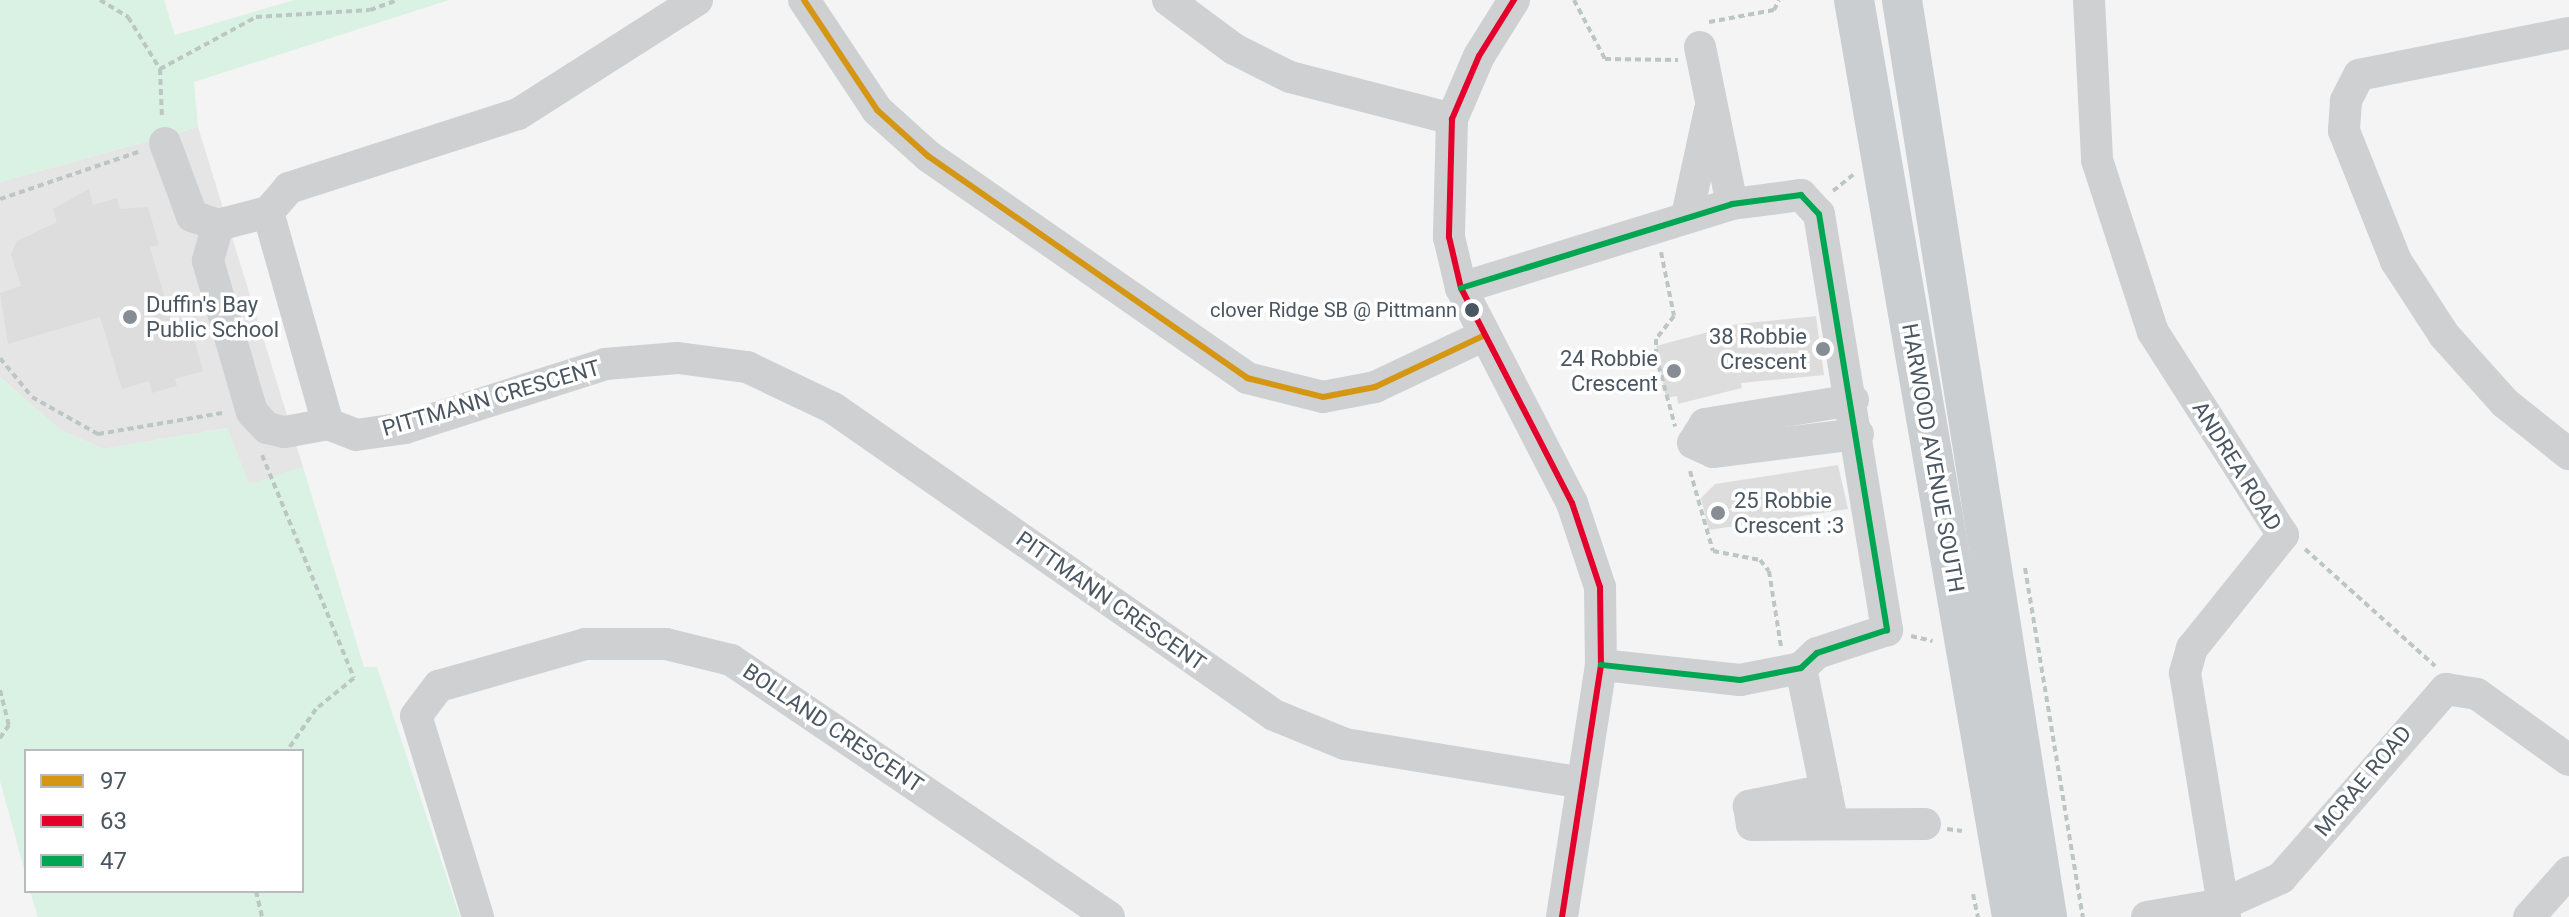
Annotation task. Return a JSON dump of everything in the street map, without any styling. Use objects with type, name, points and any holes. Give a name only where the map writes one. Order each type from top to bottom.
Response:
[{"type":"main road","name":"HARWOOD AVENUE SOUTH","points":[[1854,0],[2012,917]]},
{"type":"main road","name":"HARWOOD AVENUE SOUTH","points":[[1902,0],[2047,917]]},
{"type":"street","points":[[165,143],[187,207],[218,225],[268,212],[289,188],[518,114],[697,0]]},
{"type":"street","points":[[804,0],[877,110],[928,156],[1247,378],[1323,397],[1375,387],[1483,336]]},
{"type":"street","points":[[1168,0],[1234,49],[1290,77],[1452,119]]},
{"type":"street","points":[[1514,0],[1479,56],[1452,119],[1449,237],[1461,288],[1592,549],[1601,665],[1562,917]]},
{"type":"street","name":"ANDREA ROAD","points":[[2089,0],[2097,160],[2153,332],[2283,535],[2192,648],[2185,673],[2224,910]]},
{"type":"street","points":[[2569,33],[2359,75],[2346,101],[2344,131],[2396,261],[2444,335],[2505,403],[2569,454]]},
{"type":"street","points":[[1700,47],[1732,204]]},
{"type":"street","points":[[1687,216],[1711,107]]},
{"type":"street","points":[[1461,288],[1732,204],[1801,195],[1819,214],[1853,400],[1887,630],[1817,653],[1801,668],[1710,681],[1601,665]]},
{"type":"street","points":[[218,225],[208,261],[252,412],[267,428],[285,432],[328,424],[268,212]]},
{"type":"street","name":"PITTMANN CRESCENT","points":[[328,424],[356,435],[405,428],[605,364],[678,358],[747,367],[833,408],[1274,715],[1345,744],[1583,783]]},
{"type":"street","points":[[1853,400],[1705,424],[1693,443],[1713,452],[1858,434]]},
{"type":"street","name":"BOLLAND CRESCENT","points":[[478,917],[416,716],[439,686],[585,644],[666,644],[731,660],[1109,917]]},
{"type":"street","points":[[1801,668],[1832,824]]},
{"type":"street","points":[[2446,689],[2477,694],[2569,760]]},
{"type":"street","name":"MCRAE ROAD","points":[[2147,917],[2224,910],[2281,878],[2446,689]]},
{"type":"street","points":[[1826,790],[1749,806],[1752,825],[1925,824]]},
{"type":"street","points":[[2529,917],[2569,872]]},
{"type":"path","points":[[0,199],[165,143],[160,69],[128,17],[100,0]]},
{"type":"path","points":[[160,69],[256,17],[370,10],[397,0]]},
{"type":"path","points":[[1574,0],[1605,59],[1669,65],[1700,47],[1700,26],[1774,10],[1779,0]]},
{"type":"path","points":[[0,358],[32,397],[98,434],[222,413]]},
{"type":"path","points":[[260,449],[354,678],[316,709],[288,749]]},
{"type":"path","points":[[2283,535],[2430,656],[2446,689]]},
{"type":"path","points":[[0,690],[9,725],[0,738]]},
{"type":"path","points":[[2077,878],[2083,917]]},
{"type":"path","points":[[256,893],[262,917]]},
{"type":"path","points":[[1973,894],[1978,917]]},
{"type":"shaded area","name":"Duffin's Bay Public School","points":[[198,127],[303,467],[249,485],[227,428],[103,449],[59,429],[0,377],[0,182]]},
{"type":"green space","points":[[0,0],[164,0],[175,35],[294,0],[449,0],[194,82],[198,127],[0,182]]},
{"type":"green space","points":[[0,377],[59,429],[103,449],[227,428],[249,484],[303,467],[364,667],[377,667],[460,917],[38,917],[31,893],[304,893],[304,749],[24,749],[24,869],[0,781]]},
{"type":"building","points":[[89,189],[93,205],[117,198],[120,209],[148,207],[159,245],[150,247],[172,323],[188,318],[203,371],[175,379],[177,386],[152,393],[149,381],[122,389],[100,317],[8,344],[0,293],[21,286],[11,254],[17,241],[57,222],[53,209]]},
{"type":"building","points":[[1816,316],[1824,375],[1741,383],[1742,388],[1678,404],[1677,396],[1666,398],[1656,346],[1738,324]]},
{"type":"building","points":[[1838,465],[1848,509],[1709,530],[1701,498],[1715,484]]},
{"type":"transit line","name":"97","points":[[804,0],[877,110],[928,156],[1247,378],[1323,397],[1375,387],[1483,336]]},
{"type":"transit line","name":"63","points":[[1514,0],[1479,56],[1452,119],[1449,237],[1461,288],[1572,503],[1600,587],[1601,665],[1562,917]]},
{"type":"transit line","name":"47","points":[[1461,288],[1732,204],[1801,195],[1819,214],[1887,630],[1817,653],[1801,668],[1740,680],[1601,665]]},
{"type":"place","name":"clover Ridge SB @ Pittmann","points":[[1472,310]]},
{"type":"place","name":"Duffin's Bay Public School","points":[[130,317]]},
{"type":"place","name":"38 Robbie Crescent","points":[[1823,349]]},
{"type":"place","name":"24 Robbie Crescent","points":[[1674,371]]},
{"type":"place","name":"25 Robbie Crescent :3","points":[[1718,513]]}]
